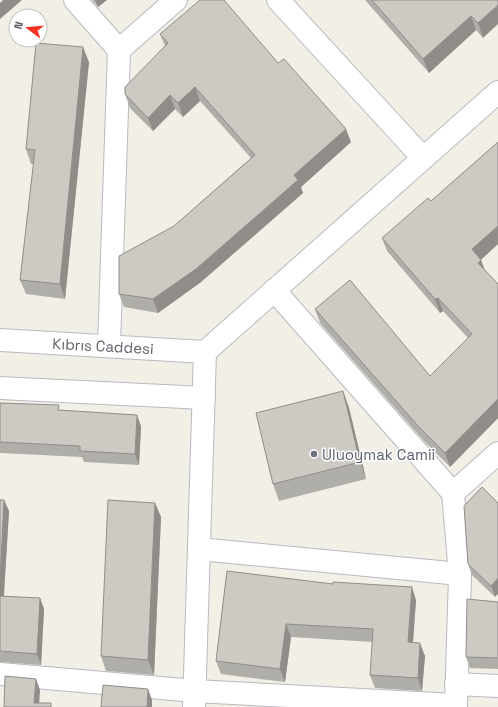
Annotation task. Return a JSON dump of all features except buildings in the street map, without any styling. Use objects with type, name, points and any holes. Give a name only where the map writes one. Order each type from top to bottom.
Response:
[{"type":"street","points":[[75,0],[119,50],[109,346]]},
{"type":"street","points":[[119,50],[176,0]]},
{"type":"street","points":[[278,0],[423,158]]},
{"type":"street","points":[[195,699],[205,352],[498,92]]},
{"type":"street","points":[[274,290],[453,493],[460,574],[456,699]]},
{"type":"street","name":"Kıbrıs Caddesi","points":[[0,340],[205,352]]},
{"type":"street","points":[[0,388],[204,398]]},
{"type":"street","points":[[453,493],[498,453]]},
{"type":"street","points":[[199,549],[460,574]]},
{"type":"street","points":[[0,674],[195,699],[456,699],[498,686]]},
{"type":"place","name":"Uluoymak Camii","points":[[314,454]]}]
